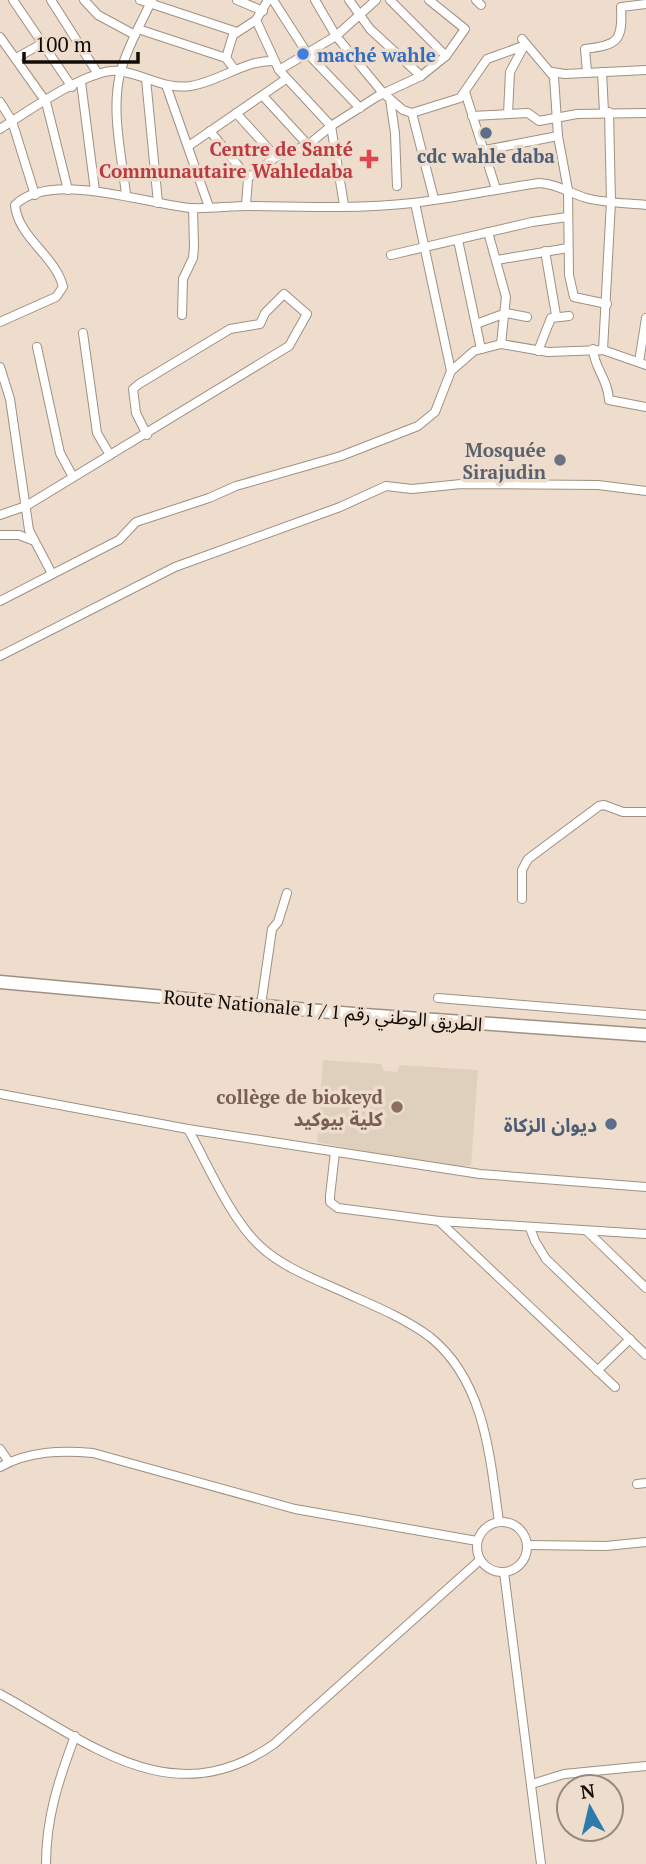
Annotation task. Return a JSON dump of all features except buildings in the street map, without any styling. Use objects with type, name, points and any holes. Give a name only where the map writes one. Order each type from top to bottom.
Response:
[{"type":"main road","name":"Route Nationale 1 / الطريق الوطني رقم 1","points":[[0,982],[646,1035]]},
{"type":"street","points":[[13,0],[72,87]]},
{"type":"street","points":[[51,0],[98,74]]},
{"type":"street","points":[[84,0],[89,9],[109,23],[226,58],[235,70]]},
{"type":"street","points":[[140,0],[237,32]]},
{"type":"street","points":[[237,0],[263,11]]},
{"type":"street","points":[[226,58],[230,39],[256,20],[271,0],[307,54],[360,108]]},
{"type":"street","points":[[315,0],[337,36],[387,96],[412,113],[434,199]]},
{"type":"street","points":[[349,0],[370,29],[421,76]]},
{"type":"street","points":[[279,70],[337,36],[376,0]]},
{"type":"street","points":[[390,0],[446,55]]},
{"type":"street","points":[[248,178],[276,157],[308,145],[331,126],[360,108],[421,76],[446,55],[465,29],[429,0]]},
{"type":"street","points":[[126,195],[118,118],[121,71],[151,2]]},
{"type":"street","points":[[587,72],[585,49],[606,47],[618,39],[621,31],[621,8],[646,4]]},
{"type":"street","points":[[256,20],[272,61],[331,126],[344,205]]},
{"type":"street","points":[[0,37],[46,102],[68,190]]},
{"type":"street","points":[[16,58],[43,43]]},
{"type":"street","points":[[412,113],[451,103],[465,92],[487,59],[524,43]]},
{"type":"street","points":[[524,43],[552,72],[558,136],[568,190],[568,248],[574,297],[607,304]]},
{"type":"street","points":[[508,114],[510,72],[524,43]]},
{"type":"street","points":[[0,129],[98,74],[121,71],[166,85],[202,84],[254,63],[272,61]]},
{"type":"street","points":[[552,72],[646,70]]},
{"type":"street","points":[[602,72],[611,202],[603,350]]},
{"type":"street","points":[[146,79],[158,203]]},
{"type":"street","points":[[190,145],[286,79]]},
{"type":"street","points":[[81,82],[95,191]]},
{"type":"street","points":[[166,85],[190,145],[209,207]]},
{"type":"street","points":[[465,92],[496,189]]},
{"type":"street","points":[[263,96],[308,145]]},
{"type":"street","points":[[387,96],[395,132],[397,186]]},
{"type":"street","points":[[0,102],[12,121],[36,195]]},
{"type":"street","points":[[472,116],[533,113],[539,121],[606,112],[646,113]]},
{"type":"street","points":[[236,113],[276,157]]},
{"type":"street","points":[[211,131],[248,178],[246,206]]},
{"type":"street","points":[[485,150],[558,136]]},
{"type":"street","points":[[0,322],[56,297],[63,287],[58,274],[26,233],[15,211],[15,205],[19,201],[36,195],[68,190],[95,191],[193,208],[344,205],[415,202],[539,183],[556,184],[583,197],[646,205]]},
{"type":"street","points":[[415,202],[451,371]]},
{"type":"street","points":[[182,315],[183,279],[193,258],[193,208]]},
{"type":"street","points":[[391,255],[567,217]]},
{"type":"street","points":[[488,232],[506,297],[501,344]]},
{"type":"street","points":[[458,240],[481,349]]},
{"type":"street","points":[[497,260],[568,248]]},
{"type":"street","points":[[545,251],[555,315]]},
{"type":"street","points":[[0,515],[26,506],[147,435],[289,346],[307,314],[284,294],[265,313],[260,324],[230,329],[139,384],[133,389],[134,405],[147,435]]},
{"type":"street","points":[[476,324],[506,313],[527,317]]},
{"type":"street","points":[[538,351],[551,318],[555,315],[569,316]]},
{"type":"street","points":[[0,601],[51,572],[119,540],[136,522],[209,498],[236,486],[341,456],[418,426],[435,412],[451,371],[465,357],[481,349],[501,344],[555,353],[593,349],[643,364],[646,318]]},
{"type":"street","points":[[83,333],[97,433],[110,456]]},
{"type":"street","points":[[37,347],[60,453],[73,477]]},
{"type":"street","points":[[593,349],[595,363],[607,381],[609,400],[646,407]]},
{"type":"street","points":[[0,367],[10,399],[32,540],[51,572]]},
{"type":"street","points":[[0,656],[175,566],[340,507],[386,486],[412,489],[461,484],[589,485],[646,491]]},
{"type":"street","points":[[0,535],[19,535],[32,540]]},
{"type":"street","points":[[522,899],[522,870],[528,859],[593,811],[604,805],[623,812],[646,812]]},
{"type":"street","points":[[261,1005],[272,929],[278,922],[287,892]]},
{"type":"street","points":[[438,998],[646,1015]]},
{"type":"street","points":[[0,1094],[188,1129],[480,1174],[646,1187]]},
{"type":"street","points":[[188,1129],[242,1224],[259,1246],[289,1266],[408,1323],[448,1354],[463,1375],[479,1410],[499,1522]]},
{"type":"street","points":[[335,1152],[330,1196],[333,1206],[439,1221],[646,1234]]},
{"type":"street","points":[[439,1221],[615,1387]]},
{"type":"street","points":[[530,1228],[542,1253],[646,1355]]},
{"type":"street","points":[[587,1231],[641,1278],[646,1288]]},
{"type":"street","points":[[597,1371],[630,1339]]},
{"type":"street","points":[[0,1449],[9,1462]]},
{"type":"street","points":[[0,1467],[36,1453],[65,1450],[93,1452],[295,1509],[477,1541]]},
{"type":"street","points":[[499,1522],[514,1525],[521,1531],[527,1545],[521,1563],[504,1572],[493,1570],[480,1560],[477,1541],[485,1528],[499,1522]]},
{"type":"street","points":[[527,1545],[606,1546],[646,1542]]},
{"type":"street","points":[[0,1694],[75,1735],[148,1770],[179,1776],[205,1775],[230,1769],[274,1744],[480,1560]]},
{"type":"street","points":[[504,1572],[541,1864]]},
{"type":"street","points":[[46,1864],[51,1801],[75,1735]]},
{"type":"street","points":[[532,1784],[564,1774],[646,1766]]},
{"type":"shaded area","name":"collège de biokeyd كلية بيوكيد","points":[[323,1060],[381,1064],[384,1071],[397,1072],[400,1065],[478,1070],[471,1165],[453,1168],[317,1142]]},
{"type":"place","name":"maché wahle","points":[[303,54]]},
{"type":"place","name":"cdc wahle daba","points":[[486,133]]},
{"type":"place","name":"Centre de Santé Communautaire Wahledaba","points":[[369,159]]},
{"type":"place","name":"Mosquée Sirajudin","points":[[560,460]]},
{"type":"place","name":"collège de biokeyd كلية بيوكيد","points":[[397,1107]]},
{"type":"place","name":"ديوان الزكاة","points":[[611,1124]]}]
